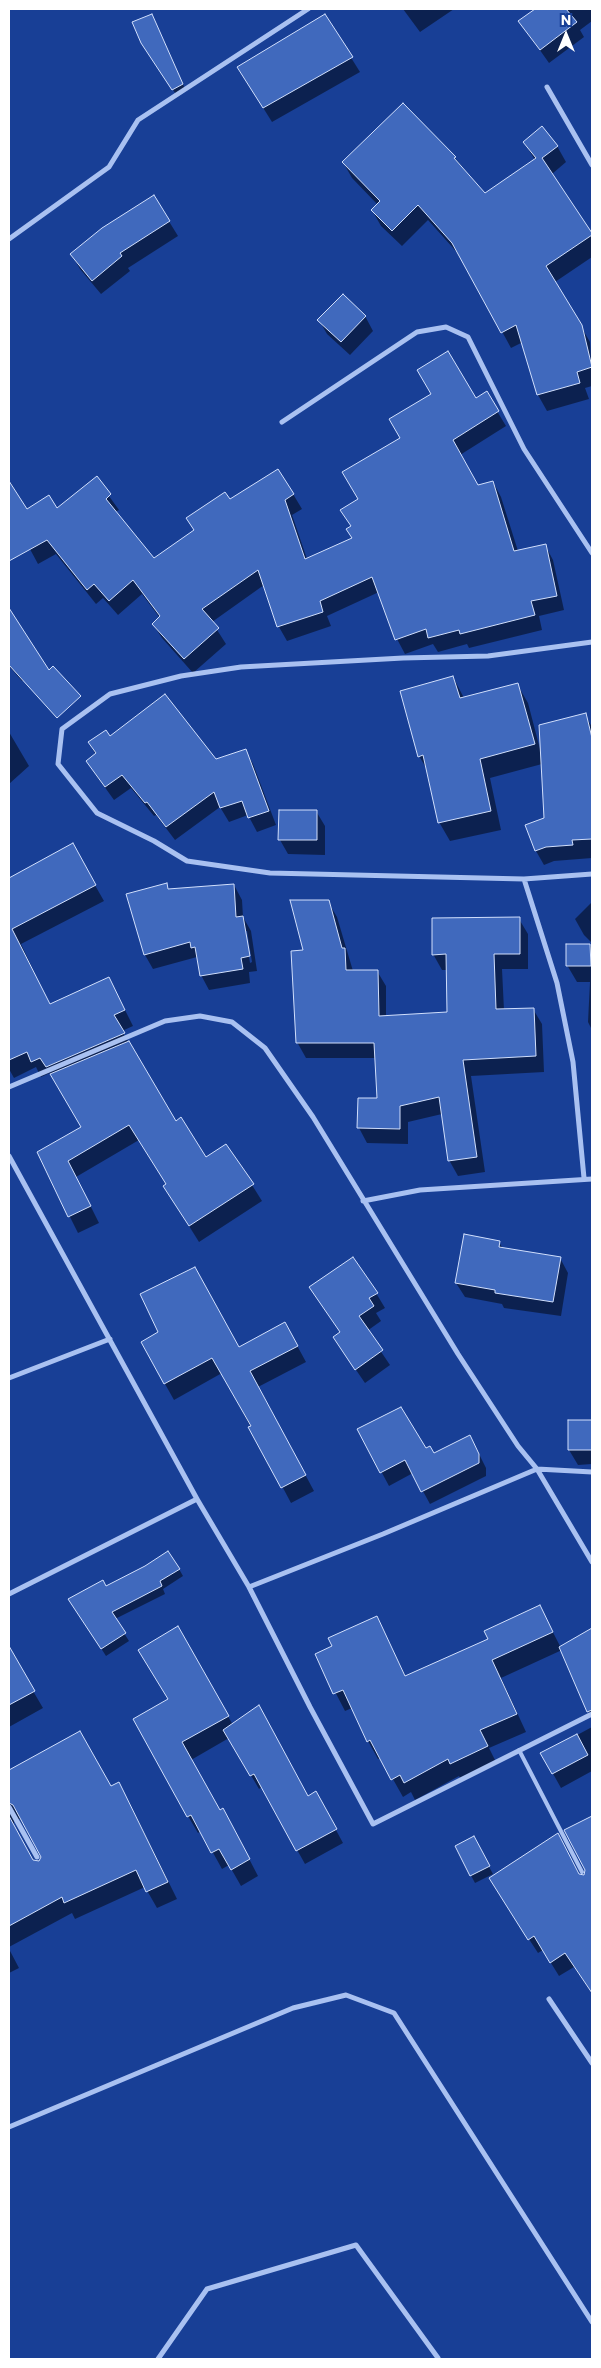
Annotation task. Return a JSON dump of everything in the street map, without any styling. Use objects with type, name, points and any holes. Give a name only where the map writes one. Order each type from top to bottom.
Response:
[{"type":"street","points":[[9,239],[109,167],[138,120],[308,9]]},
{"type":"street","points":[[547,86],[592,165]]},
{"type":"street","points":[[282,422],[416,332],[446,327],[468,337],[524,449],[592,553]]},
{"type":"street","points":[[592,642],[488,656],[403,658],[241,667],[182,676],[110,694],[62,729],[58,764],[98,813],[154,841],[187,861],[270,873],[524,879],[592,874]]},
{"type":"street","points":[[524,879],[557,982],[573,1062],[584,1178]]},
{"type":"street","points":[[9,1088],[165,1021],[200,1016],[232,1022],[266,1048],[313,1117],[363,1201],[480,1387],[518,1446],[537,1469],[592,1562]]},
{"type":"street","points":[[9,1156],[197,1499],[249,1587],[310,1707],[373,1824],[592,1714]]},
{"type":"street","points":[[363,1201],[420,1190],[584,1178],[592,1179]]},
{"type":"street","points":[[9,1378],[110,1339]]},
{"type":"street","points":[[249,1587],[384,1534],[537,1469],[592,1472]]},
{"type":"street","points":[[9,1594],[197,1499]]},
{"type":"street","points":[[9,1808],[37,1857]]},
{"type":"street","points":[[9,2127],[293,2008],[346,1995],[394,2013],[592,2322]]},
{"type":"street","points":[[549,1999],[592,2064]]},
{"type":"street","points":[[158,2359],[207,2289],[356,2245],[438,2358]]},
{"type":"lane","points":[[519,1750],[582,1872]]},
{"type":"building","points":[[535,9],[566,9],[577,22],[540,50],[518,21]]},
{"type":"building","points":[[152,14],[183,84],[172,90],[141,43],[132,22]]},
{"type":"building","points":[[325,14],[353,57],[263,108],[237,67]]},
{"type":"building","points":[[403,103],[456,157],[454,158],[485,193],[536,158],[523,142],[542,126],[558,146],[542,158],[592,233],[592,235],[546,266],[582,325],[592,367],[577,372],[580,383],[537,395],[516,325],[501,333],[452,243],[418,205],[392,231],[371,210],[380,201],[342,162]]},
{"type":"building","points":[[154,195],[170,221],[120,253],[122,256],[92,281],[70,254],[102,228]]},
{"type":"building","points":[[343,294],[366,316],[341,342],[317,320]]},
{"type":"building","points":[[448,351],[476,398],[487,391],[499,411],[453,440],[478,485],[493,481],[514,551],[546,544],[557,596],[531,601],[535,615],[460,634],[459,630],[428,638],[426,629],[395,640],[372,577],[320,601],[323,612],[277,627],[258,570],[202,609],[219,628],[184,659],[152,624],[160,616],[133,580],[109,601],[94,584],[87,590],[47,540],[9,561],[9,481],[27,509],[49,495],[57,508],[97,476],[111,494],[106,499],[154,558],[194,530],[186,518],[225,492],[230,499],[278,469],[294,494],[285,500],[305,559],[352,538],[346,529],[351,526],[340,510],[358,499],[342,472],[400,438],[389,419],[431,394],[417,370]]},
{"type":"building","points":[[9,608],[49,670],[53,666],[81,696],[57,718],[9,665]]},
{"type":"building","points":[[453,676],[460,698],[518,683],[535,744],[480,759],[491,811],[438,823],[423,755],[418,757],[400,691]]},
{"type":"building","points":[[165,694],[216,759],[246,749],[269,811],[248,818],[242,801],[220,808],[214,792],[166,827],[147,802],[145,803],[122,775],[105,787],[86,761],[96,753],[88,742],[106,730],[110,736]]},
{"type":"building","points":[[586,713],[592,738],[592,839],[572,840],[573,845],[546,847],[535,851],[525,825],[544,818],[539,725]]},
{"type":"building","points":[[279,810],[317,810],[317,840],[278,840]]},
{"type":"building","points":[[73,843],[96,885],[12,929],[50,1004],[109,977],[125,1010],[114,1015],[125,1033],[46,1067],[40,1058],[31,1062],[27,1052],[9,1060],[9,878]]},
{"type":"building","points":[[167,883],[168,889],[234,884],[236,917],[243,916],[250,956],[241,958],[243,969],[200,976],[195,947],[191,948],[190,942],[144,955],[126,894]]},
{"type":"building","points":[[290,900],[329,900],[342,948],[345,948],[346,970],[378,970],[379,1016],[447,1012],[446,954],[432,955],[432,918],[520,917],[520,954],[494,954],[496,1009],[534,1008],[536,1056],[463,1060],[477,1157],[448,1161],[439,1097],[400,1106],[400,1129],[357,1128],[358,1098],[377,1098],[374,1043],[296,1043],[291,951],[303,950]]},
{"type":"building","points":[[566,944],[590,944],[591,966],[566,966]]},
{"type":"building","points":[[129,1041],[176,1121],[181,1117],[206,1157],[226,1144],[254,1184],[189,1226],[163,1186],[166,1184],[129,1125],[68,1161],[91,1206],[68,1217],[37,1152],[81,1127],[50,1074]]},
{"type":"building","points":[[464,1234],[500,1241],[499,1247],[561,1257],[553,1302],[495,1293],[495,1290],[455,1283]]},
{"type":"building","points":[[353,1257],[378,1293],[369,1298],[374,1306],[359,1316],[383,1350],[355,1370],[333,1337],[340,1332],[309,1287]]},
{"type":"building","points":[[195,1267],[239,1347],[285,1322],[298,1346],[250,1371],[306,1475],[281,1488],[248,1427],[251,1426],[212,1358],[164,1384],[141,1342],[158,1332],[140,1294]]},
{"type":"building","points":[[401,1407],[426,1448],[430,1446],[434,1453],[470,1435],[479,1454],[479,1463],[421,1492],[405,1460],[380,1473],[357,1429]]},
{"type":"building","points":[[568,1420],[592,1420],[592,1450],[568,1450]]},
{"type":"building","points":[[168,1551],[180,1569],[160,1581],[162,1586],[112,1612],[126,1633],[101,1649],[68,1599],[103,1580],[106,1586],[145,1566]]},
{"type":"building","points":[[540,1605],[553,1632],[492,1660],[517,1714],[480,1730],[488,1746],[450,1764],[448,1759],[404,1783],[400,1775],[391,1780],[370,1740],[367,1742],[343,1690],[333,1694],[315,1654],[332,1646],[328,1638],[377,1616],[405,1676],[488,1639],[484,1631]]},
{"type":"building","points":[[178,1626],[229,1716],[182,1742],[220,1810],[223,1808],[250,1859],[231,1870],[219,1849],[211,1853],[191,1815],[187,1817],[133,1719],[168,1699],[138,1650]]},
{"type":"building","points":[[592,1628],[592,1710],[587,1712],[559,1647]]},
{"type":"building","points":[[9,1646],[35,1691],[9,1705]]},
{"type":"building","points":[[259,1705],[308,1796],[316,1791],[337,1829],[296,1851],[254,1774],[250,1776],[223,1730]]},
{"type":"building","points":[[80,1731],[111,1786],[119,1782],[168,1882],[146,1892],[136,1870],[64,1903],[62,1897],[9,1926],[9,1816],[33,1860],[39,1861],[41,1857],[13,1805],[9,1803],[9,1770]]},
{"type":"building","points":[[577,1734],[588,1755],[552,1774],[540,1753]]},
{"type":"building","points":[[592,1816],[592,1993],[565,1953],[550,1963],[534,1936],[528,1940],[489,1878],[558,1833],[579,1874],[584,1875],[585,1870],[564,1830]]},
{"type":"building","points":[[474,1836],[490,1866],[470,1876],[455,1846]]}]
